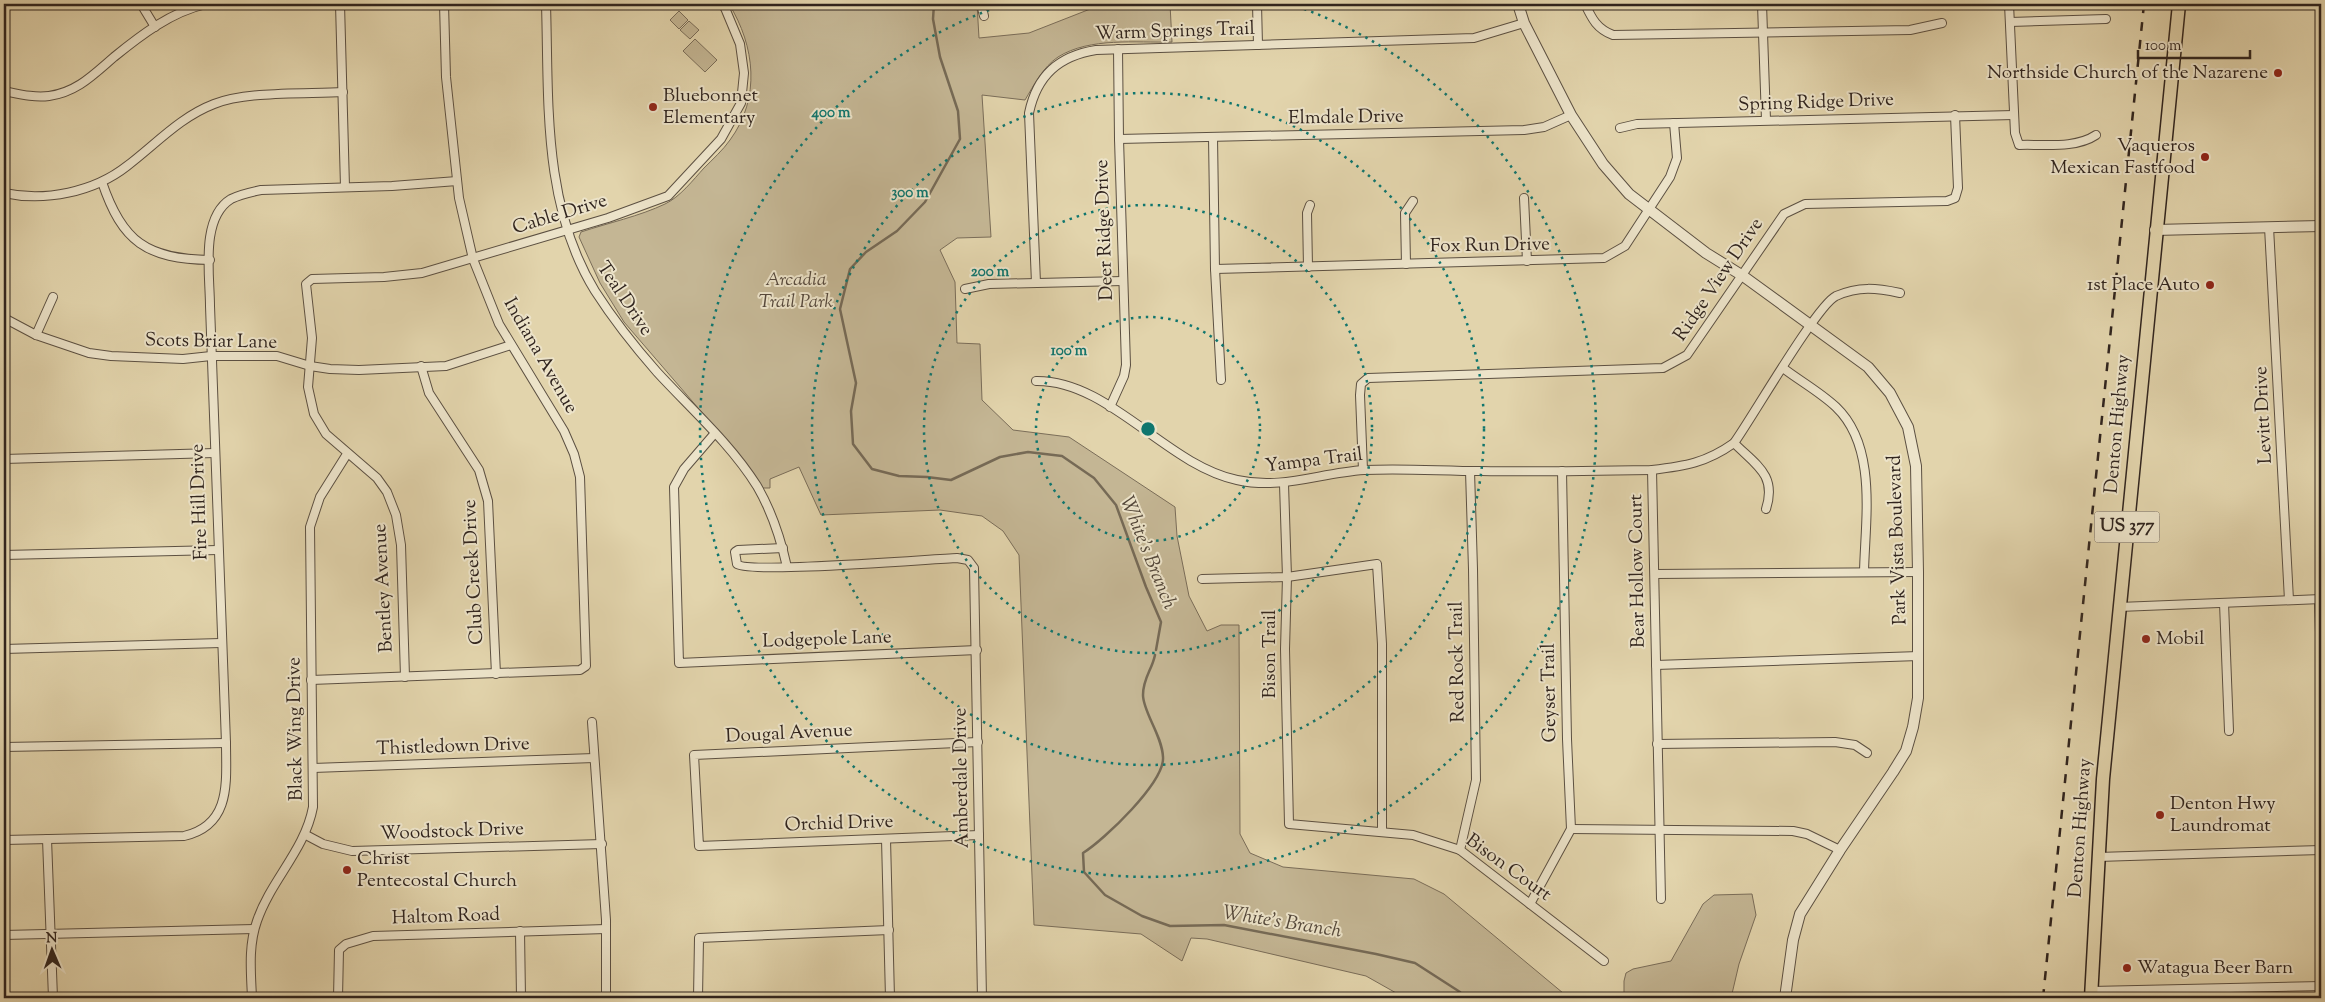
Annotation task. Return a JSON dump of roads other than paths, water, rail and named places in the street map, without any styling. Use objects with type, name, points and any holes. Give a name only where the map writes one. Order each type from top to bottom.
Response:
[{"type":"main road","name":"Denton Highway","points":[[2091,994],[2098,857],[2119,607],[2155,230],[2179,4]]},
{"type":"street","points":[[141,4],[155,27]]},
{"type":"street","points":[[4,91],[39,97],[51,96],[79,86],[155,27],[176,14],[206,4]]},
{"type":"street","points":[[340,4],[346,187]]},
{"type":"street","name":"Indiana Avenue","points":[[444,4],[446,77],[464,227],[473,259],[500,324],[511,345],[564,431],[574,454],[580,477],[586,666],[580,670],[496,674]]},
{"type":"street","name":"Teal Drive","points":[[546,4],[550,140],[558,197],[575,252],[595,290],[613,316],[656,370],[715,433],[756,485],[783,548],[787,567]]},
{"type":"street","name":"Cable Drive","points":[[311,350],[310,312],[306,289],[308,281],[312,279],[384,277],[422,273],[644,207],[668,196],[721,138],[742,103],[744,73],[740,44],[725,8],[721,4]]},
{"type":"street","points":[[981,4],[984,16]]},
{"type":"street","points":[[1256,4],[1258,45]]},
{"type":"street","name":"Park Vista Boulevard","points":[[1518,4],[1524,23],[1571,115],[1603,164],[1629,194],[1706,253],[1743,276],[1874,373],[1890,393],[1908,427],[1916,466],[1918,572],[1918,698],[1913,727],[1906,751],[1800,914],[1793,940],[1784,998]]},
{"type":"street","points":[[1585,4],[1596,24],[1603,31],[1614,35],[1910,30],[1942,23]]},
{"type":"street","points":[[1762,4],[1766,120]]},
{"type":"street","points":[[2010,4],[2015,133],[2020,145],[2073,144],[2087,141],[2096,135]]},
{"type":"street","points":[[2010,22],[2106,19]]},
{"type":"street","name":"Warm Springs Trail","points":[[1036,283],[1028,128],[1032,97],[1038,84],[1047,73],[1069,57],[1096,50],[1474,38],[1524,23]]},
{"type":"street","name":"Deer Ridge Drive","points":[[1110,407],[1126,371],[1118,49]]},
{"type":"street","points":[[4,193],[33,196],[84,189],[102,182],[126,167],[185,118],[216,103],[265,96],[343,92]]},
{"type":"street","name":"Elmdale Drive","points":[[1119,139],[1524,130],[1544,127],[1571,115]]},
{"type":"street","name":"Ridge View Drive","points":[[1362,470],[1360,395],[1361,384],[1368,378],[1663,368],[1687,355],[1784,214],[1805,204],[1832,205],[1947,201],[1955,198],[1958,188],[1955,115]]},
{"type":"street","name":"Spring Ridge Drive","points":[[1620,128],[1637,124],[2014,115]]},
{"type":"street","name":"Fox Run Drive","points":[[1215,269],[1587,260],[1610,255],[1625,246],[1675,167],[1678,158],[1674,123]]},
{"type":"street","points":[[1213,137],[1215,269],[1221,380]]},
{"type":"street","name":"Fire Hill Drive","points":[[4,840],[172,838],[196,834],[204,829],[224,804],[226,792],[226,743],[211,356],[210,260],[212,225],[215,216],[230,200],[261,190],[407,186],[458,181]]},
{"type":"street","points":[[102,182],[110,206],[135,240],[146,248],[173,257],[210,260]]},
{"type":"street","points":[[1524,198],[1527,261]]},
{"type":"street","points":[[1406,264],[1405,213],[1413,202]]},
{"type":"street","points":[[1308,267],[1307,213],[1310,205]]},
{"type":"street","points":[[2155,230],[2321,226]]},
{"type":"street","name":"Levitt Drive","points":[[2270,228],[2289,600]]},
{"type":"street","points":[[965,289],[989,284],[1123,281]]},
{"type":"street","name":"Bear Hollow Court","points":[[1662,899],[1652,470],[1692,464],[1722,452],[1734,443],[1810,326],[1834,297],[1870,287],[1900,292]]},
{"type":"street","points":[[36,335],[54,296]]},
{"type":"street","name":"Scots Briar Lane","points":[[4,318],[36,335],[71,348],[111,356],[183,359],[211,356],[276,356],[310,366],[359,370],[453,365],[511,345]]},
{"type":"street","name":"Bentley Avenue","points":[[311,350],[308,387],[314,414],[326,434],[377,478],[388,492],[396,515],[401,545],[405,677]]},
{"type":"street","name":"Club Creek Drive","points":[[421,366],[429,393],[479,470],[486,494],[490,520],[496,674]]},
{"type":"street","points":[[1783,368],[1836,408],[1850,427],[1857,443],[1866,484],[1864,572]]},
{"type":"street","name":"Yampa Trail","points":[[1036,381],[1068,386],[1110,407],[1206,471],[1258,484],[1284,484],[1362,470],[1562,472],[1652,470]]},
{"type":"street","name":"Lodgepole Lane","points":[[715,433],[684,469],[674,486],[679,663],[977,650]]},
{"type":"street","points":[[1734,443],[1766,475],[1770,492],[1766,509]]},
{"type":"street","points":[[4,459],[215,453]]},
{"type":"street","name":"Black Wing Drive","points":[[252,998],[251,956],[254,929],[263,906],[306,835],[313,807],[310,527],[320,497],[347,454]]},
{"type":"street","name":"Red Rock Trail","points":[[1460,850],[1476,780],[1474,569],[1470,471]]},
{"type":"street","name":"Geyser Trail","points":[[1562,472],[1566,739],[1571,829]]},
{"type":"street","name":"Bison Trail","points":[[1284,484],[1287,577],[1285,649],[1289,824]]},
{"type":"street","points":[[783,548],[738,550],[735,552],[736,559],[740,567],[745,568],[787,567]]},
{"type":"street","points":[[4,555],[218,550]]},
{"type":"street","name":"Amberdale Drive","points":[[787,567],[951,558],[968,560],[974,568],[982,998]]},
{"type":"street","points":[[1202,579],[1287,577],[1377,564],[1382,644],[1382,832]]},
{"type":"street","points":[[1654,574],[1918,572]]},
{"type":"street","points":[[2119,607],[2320,599],[2321,666]]},
{"type":"street","points":[[2224,603],[2229,731]]},
{"type":"street","points":[[4,650],[221,643]]},
{"type":"street","points":[[1656,665],[1919,656]]},
{"type":"street","points":[[311,680],[496,674]]},
{"type":"street","points":[[592,722],[602,844],[606,929],[606,998]]},
{"type":"street","name":"Dougal Avenue","points":[[699,846],[694,755],[978,742]]},
{"type":"street","points":[[1657,744],[1835,742],[1855,745],[1867,753]]},
{"type":"street","points":[[4,747],[226,743]]},
{"type":"street","name":"Thistledown Drive","points":[[313,768],[594,758]]},
{"type":"street","name":"Bison Court","points":[[1289,824],[1413,835],[1460,850],[1604,961]]},
{"type":"street","points":[[1530,904],[1571,829],[1793,831],[1807,834],[1840,850]]},
{"type":"street","name":"Woodstock Drive","points":[[306,835],[323,844],[352,851],[602,844]]},
{"type":"street","name":"Orchid Drive","points":[[699,846],[979,835]]},
{"type":"street","points":[[886,839],[890,998]]},
{"type":"street","points":[[47,840],[53,998]]},
{"type":"street","points":[[2098,857],[2321,850]]},
{"type":"street","points":[[4,935],[254,929]]},
{"type":"street","name":"Haltom Road","points":[[338,998],[339,950],[346,944],[385,935],[606,929]]},
{"type":"street","points":[[698,998],[700,938],[889,930]]},
{"type":"street","points":[[520,931],[521,998]]},
{"type":"street","points":[[2091,994],[2321,986]]},
{"type":"waterway","name":"White's Branch","points":[[934,4],[933,19],[940,57],[958,111],[960,139],[925,202],[897,231],[866,252],[850,269],[840,309],[856,383],[851,411],[853,444],[872,469],[899,476],[951,480],[1000,457],[1028,452],[1062,456],[1094,478],[1116,505],[1161,622],[1156,650]]},
{"type":"waterway","name":"White's Branch","points":[[1155,655],[1144,684],[1143,695],[1146,709],[1162,749],[1161,768],[1154,781],[1132,809],[1105,836],[1083,853],[1084,872],[1105,895],[1142,916],[1170,926],[1224,925],[1415,963],[1460,992],[1464,998]]},
{"type":"railway","points":[[2043,998],[2144,4]]},
{"type":"place","name":"Northside Church of the Nazarene","points":[[2278,73]]},
{"type":"place","name":"Bluebonnet Elementary","points":[[653,107]]},
{"type":"place","name":"Vaqueros Mexican Fastfood","points":[[2205,157]]},
{"type":"place","name":"1st Place Auto","points":[[2210,285]]},
{"type":"place","name":"Mobil","points":[[2146,639]]},
{"type":"place","name":"Denton Hwy Laundromat","points":[[2160,815]]},
{"type":"place","name":"Christ Pentecostal Church","points":[[347,870]]},
{"type":"place","name":"Watagua Beer Barn","points":[[2127,968]]},
{"type":"park label","name":"Arcadia Trail Park","points":[[796,291]]}]
